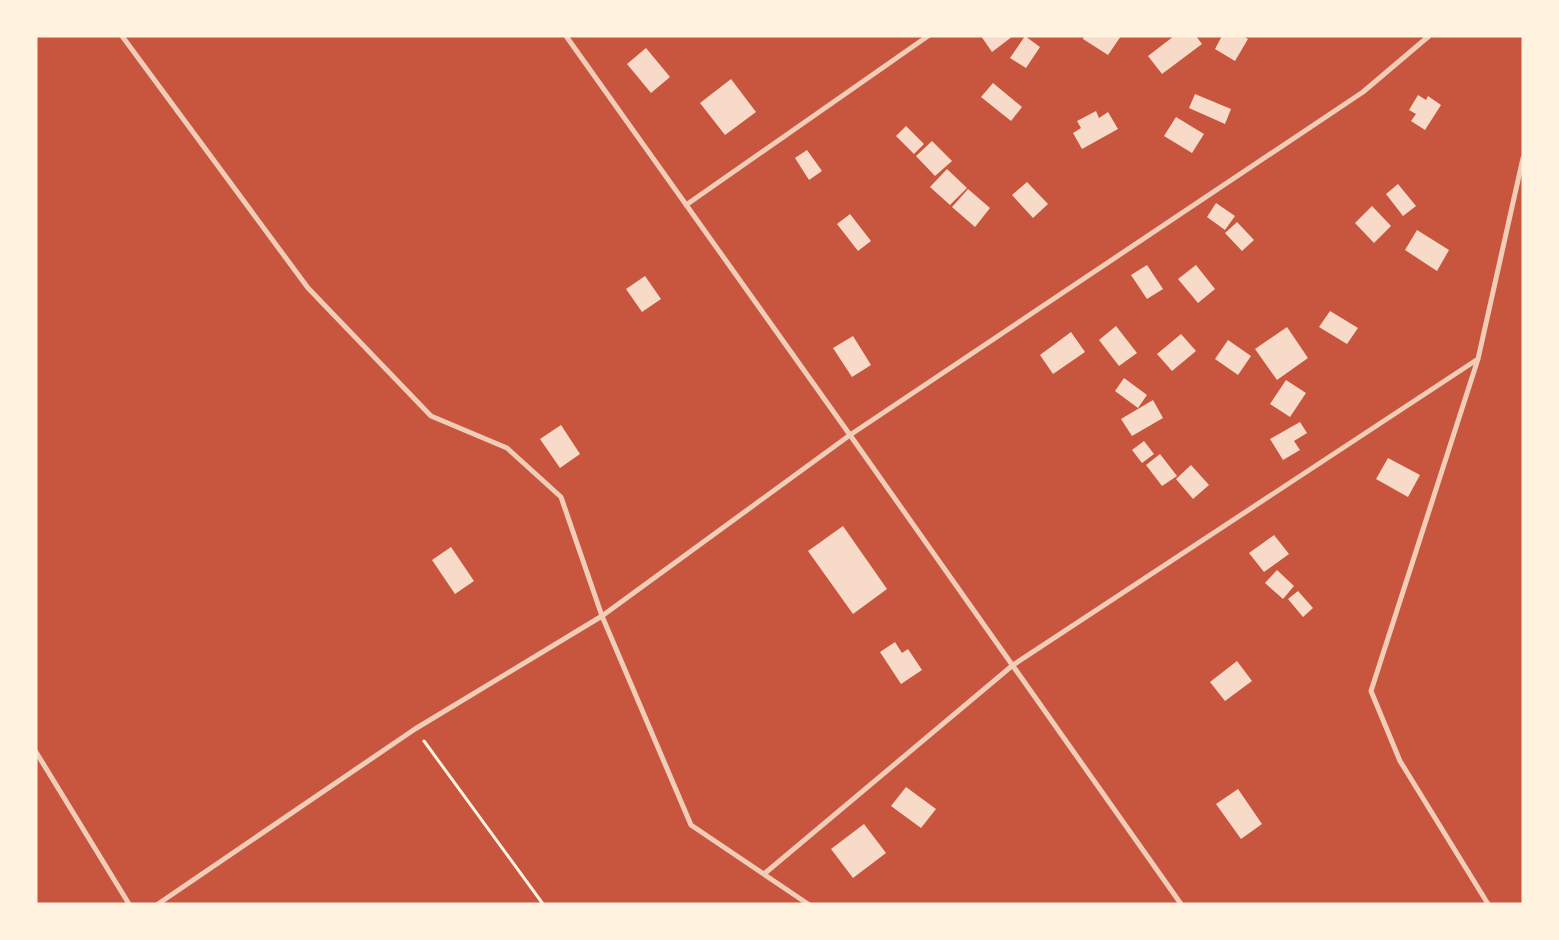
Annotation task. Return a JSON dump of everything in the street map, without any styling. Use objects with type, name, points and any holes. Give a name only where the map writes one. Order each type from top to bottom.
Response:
[{"type":"street","points":[[122,36],[308,288],[431,416],[506,448],[562,497],[602,616],[691,824],[808,904]]},
{"type":"street","points":[[566,36],[1180,904]]},
{"type":"street","points":[[686,205],[928,36]]},
{"type":"street","points":[[158,904],[415,729],[602,616],[850,435],[1363,92],[1429,36]]},
{"type":"street","points":[[1488,904],[1400,761],[1371,691],[1478,359],[1523,158]]},
{"type":"street","points":[[764,874],[1013,666],[1478,359]]},
{"type":"street","points":[[36,752],[129,904]]},
{"type":"path","points":[[415,729],[543,904]]},
{"type":"building","points":[[981,36],[1013,36],[992,52]]},
{"type":"building","points":[[1025,36],[1040,47],[1026,68],[1010,58]]},
{"type":"building","points":[[1084,36],[1121,36],[1108,55],[1083,39]]},
{"type":"building","points":[[1174,36],[1196,36],[1202,44],[1162,74],[1148,56]]},
{"type":"building","points":[[1222,36],[1243,36],[1248,39],[1235,61],[1215,49]]},
{"type":"building","points":[[646,48],[670,77],[651,93],[627,64]]},
{"type":"building","points":[[731,79],[756,112],[725,135],[700,103]]},
{"type":"building","points":[[993,83],[1022,107],[1011,121],[981,97]]},
{"type":"building","points":[[1195,94],[1231,109],[1225,124],[1189,108]]},
{"type":"building","points":[[1418,95],[1426,100],[1428,96],[1441,105],[1425,130],[1411,121],[1416,114],[1409,110]]},
{"type":"building","points":[[1096,111],[1099,118],[1108,112],[1118,129],[1082,149],[1073,133],[1081,128],[1077,121]]},
{"type":"building","points":[[1176,117],[1204,134],[1192,153],[1164,136]]},
{"type":"building","points":[[906,126],[924,144],[914,154],[896,136]]},
{"type":"building","points":[[932,141],[952,161],[935,176],[916,156]]},
{"type":"building","points":[[807,150],[822,171],[809,180],[795,158]]},
{"type":"building","points":[[947,169],[967,188],[950,205],[930,187]]},
{"type":"building","points":[[1027,182],[1048,204],[1033,218],[1012,195]]},
{"type":"building","points":[[1398,184],[1416,206],[1403,216],[1386,194]]},
{"type":"building","points":[[968,189],[990,208],[975,227],[952,207]]},
{"type":"building","points":[[1216,203],[1235,216],[1225,230],[1207,217]]},
{"type":"building","points":[[1372,206],[1391,226],[1374,243],[1355,223]]},
{"type":"building","points":[[850,214],[871,241],[858,251],[837,224]]},
{"type":"building","points":[[1237,222],[1254,240],[1242,251],[1225,233]]},
{"type":"building","points":[[1417,230],[1449,250],[1437,271],[1405,250]]},
{"type":"building","points":[[1147,265],[1163,289],[1147,299],[1131,275]]},
{"type":"building","points":[[1196,265],[1215,289],[1198,303],[1178,279]]},
{"type":"building","points":[[645,276],[661,299],[642,312],[626,289]]},
{"type":"building","points":[[1330,311],[1358,328],[1347,344],[1319,327]]},
{"type":"building","points":[[1116,326],[1137,353],[1119,366],[1099,340]]},
{"type":"building","points":[[1287,327],[1308,358],[1277,380],[1255,349]]},
{"type":"building","points":[[1071,332],[1085,352],[1053,374],[1040,355]]},
{"type":"building","points":[[1181,334],[1196,351],[1172,371],[1157,354]]},
{"type":"building","points":[[853,336],[871,365],[852,377],[833,348]]},
{"type":"building","points":[[1228,340],[1251,356],[1238,375],[1215,359]]},
{"type":"building","points":[[1124,378],[1147,395],[1138,408],[1115,391]]},
{"type":"building","points":[[1286,380],[1306,393],[1290,417],[1270,404]]},
{"type":"building","points":[[1153,400],[1163,418],[1132,436],[1121,419]]},
{"type":"building","points":[[1300,422],[1307,433],[1294,441],[1300,450],[1283,460],[1270,439]]},
{"type":"building","points":[[561,425],[580,454],[560,468],[540,439]]},
{"type":"building","points":[[1144,441],[1154,454],[1142,463],[1132,450]]},
{"type":"building","points":[[1160,454],[1177,476],[1162,486],[1146,465]]},
{"type":"building","points":[[1388,458],[1420,475],[1408,497],[1376,479]]},
{"type":"building","points":[[1191,465],[1209,485],[1193,499],[1176,479]]},
{"type":"building","points":[[843,526],[887,589],[853,614],[808,551]]},
{"type":"building","points":[[1274,535],[1289,554],[1264,572],[1249,553]]},
{"type":"building","points":[[451,547],[474,581],[455,594],[432,560]]},
{"type":"building","points":[[1277,570],[1294,586],[1283,599],[1265,583]]},
{"type":"building","points":[[1298,591],[1313,608],[1303,617],[1288,599]]},
{"type":"building","points":[[895,642],[902,653],[908,649],[922,670],[901,684],[880,652]]},
{"type":"building","points":[[1237,661],[1252,681],[1225,701],[1210,682]]},
{"type":"building","points":[[906,787],[936,809],[921,828],[891,806]]},
{"type":"building","points":[[1238,789],[1262,824],[1241,839],[1216,804]]},
{"type":"building","points":[[864,824],[886,853],[853,878],[831,849]]}]
